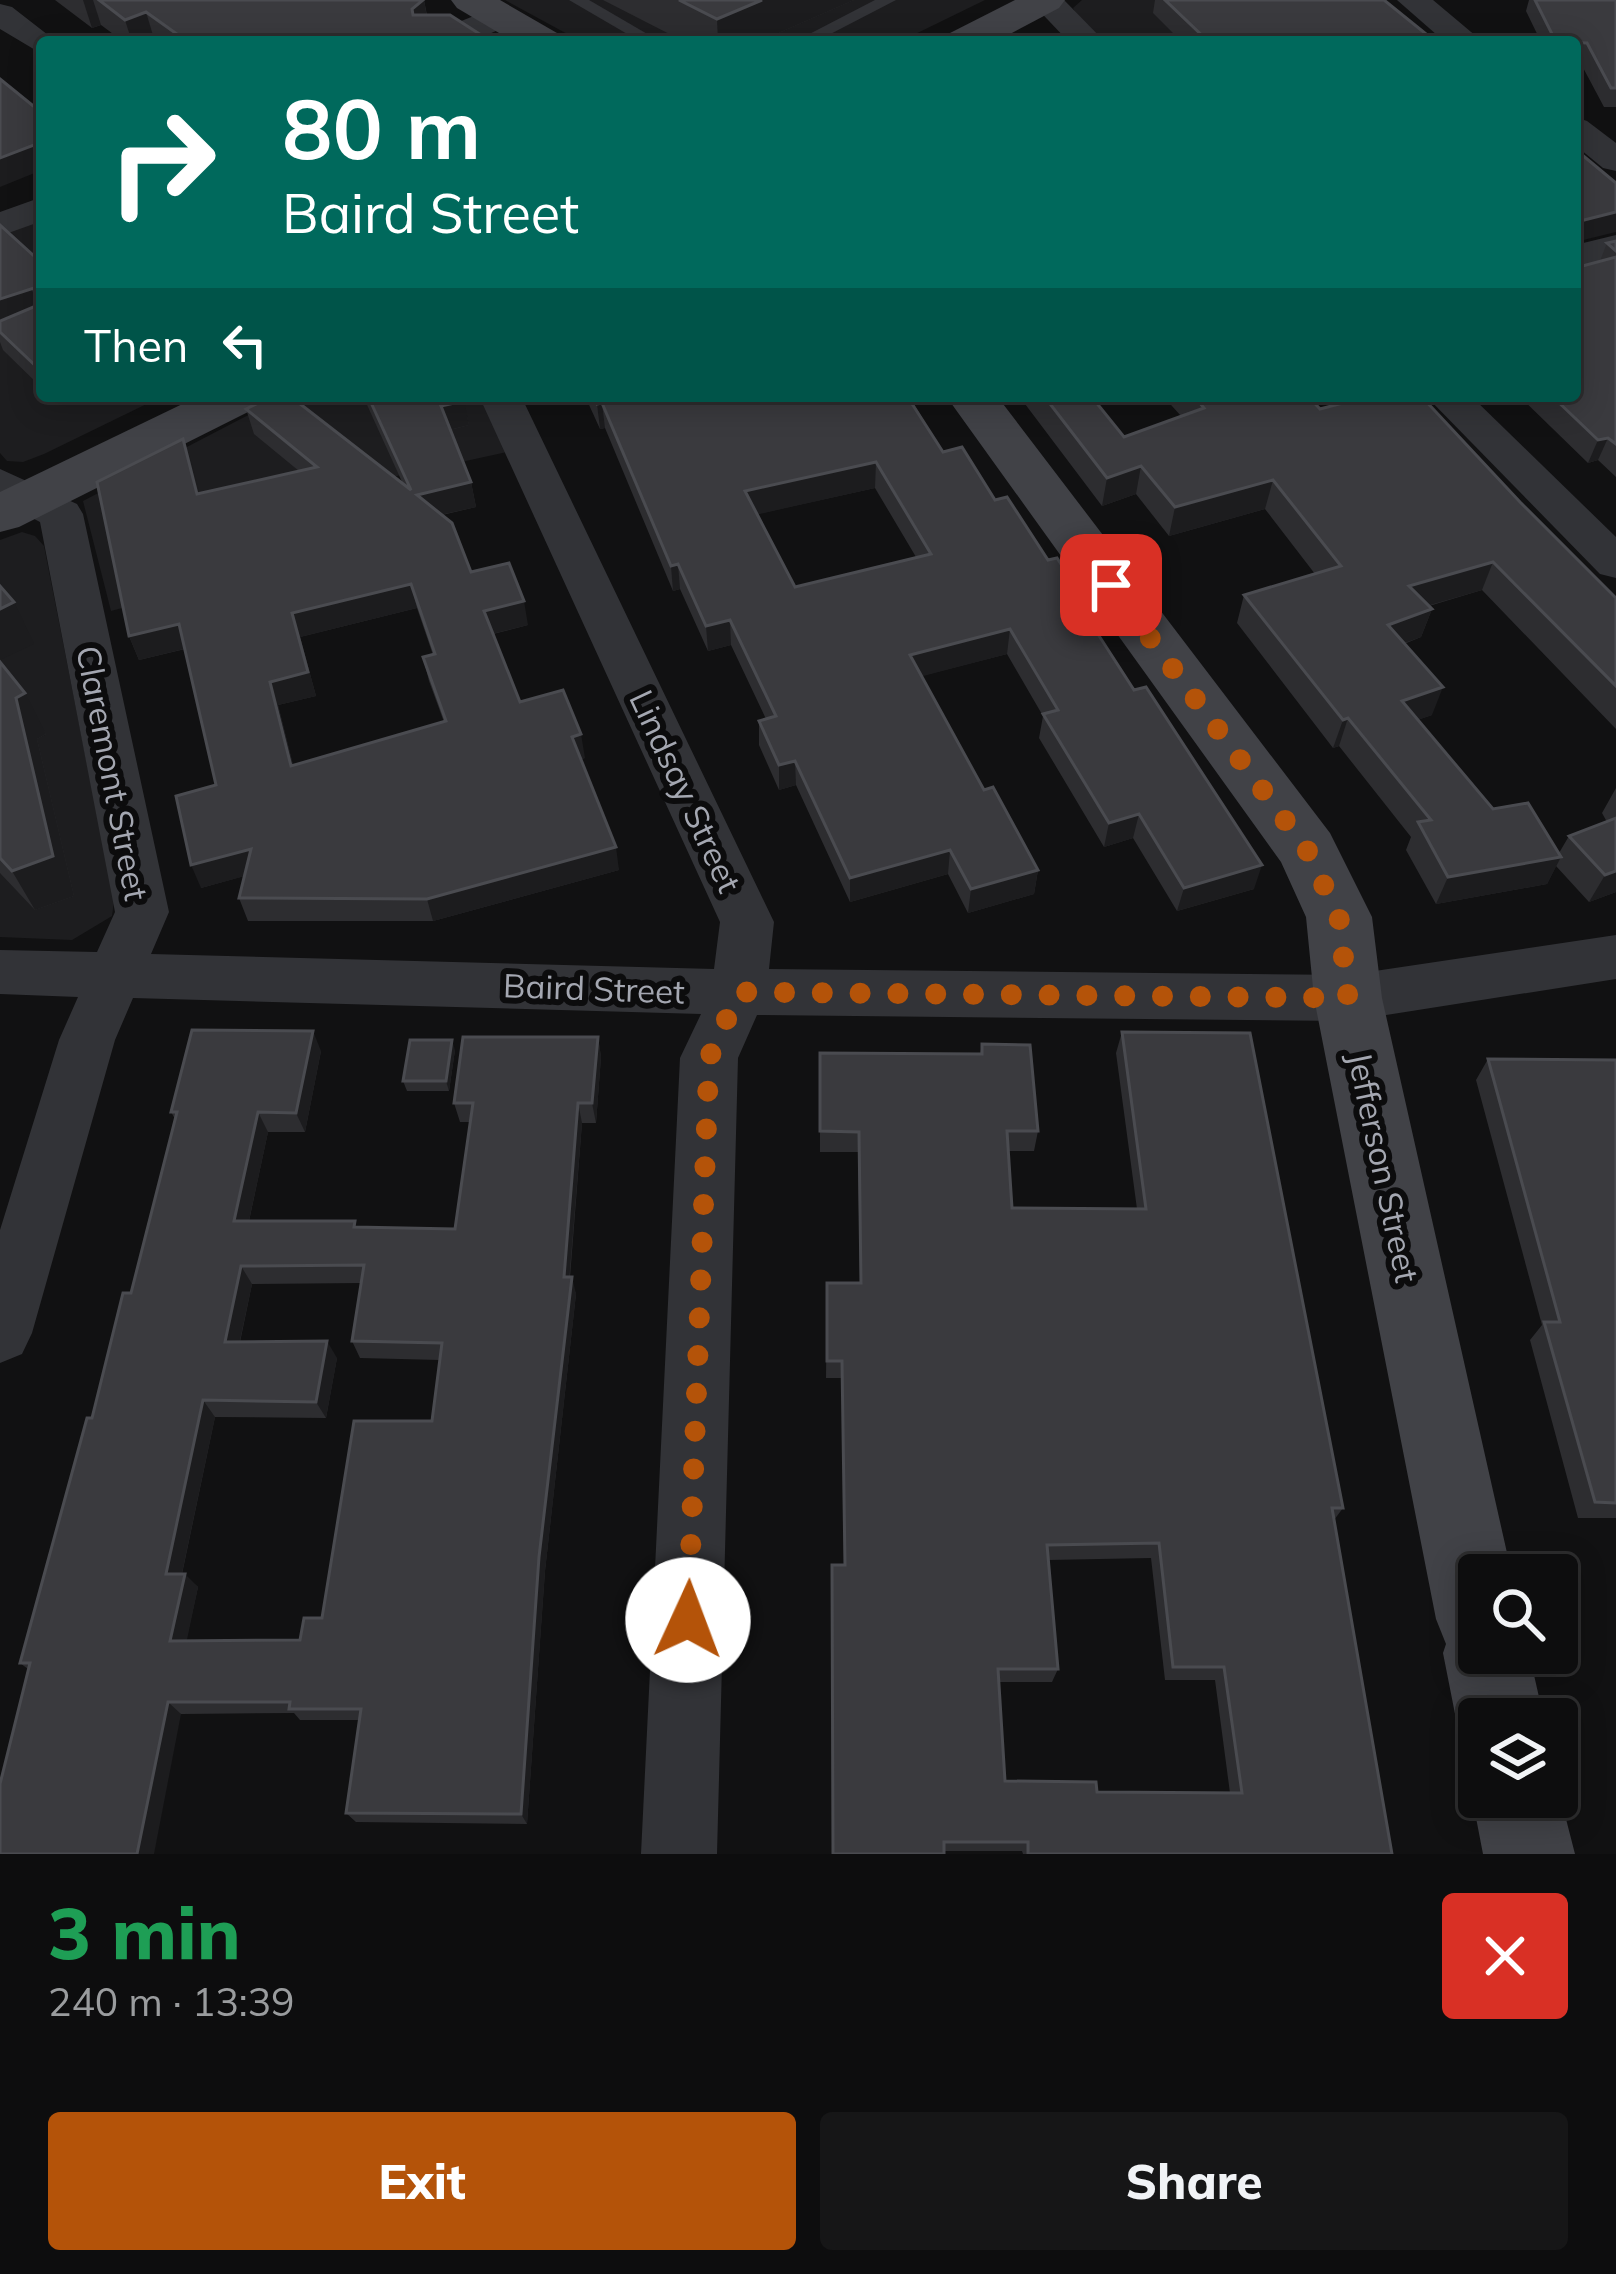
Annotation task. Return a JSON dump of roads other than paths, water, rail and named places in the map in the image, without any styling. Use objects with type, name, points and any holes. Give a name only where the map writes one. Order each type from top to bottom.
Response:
[{"type":"street","points":[[976,36],[1045,0],[1082,36]]},
{"type":"street","points":[[1413,0],[1458,36]]},
{"type":"street","points":[[446,36],[485,8],[533,36]]},
{"type":"street","points":[[0,14],[36,40]]},
{"type":"street","points":[[1581,133],[1616,160]]},
{"type":"street","points":[[0,225],[36,210]]},
{"type":"street","points":[[1581,254],[1616,245]]},
{"type":"street","points":[[10,499],[227,402]]},
{"type":"street","name":"Lindsay Street","points":[[503,402],[747,922],[739,992],[709,1058],[679,1854]]},
{"type":"street","name":"Jefferson Street","points":[[975,402],[1307,850],[1339,917],[1348,998],[1465,1554]]},
{"type":"street","points":[[1453,402],[1616,563]]},
{"type":"street","name":"Claremont Street","points":[[0,1333],[87,1040],[142,912],[61,514],[10,499]]},
{"type":"street","name":"Baird Street","points":[[0,972],[739,992],[1348,998],[1616,957]]},
{"type":"street","points":[[1520,1818],[1528,1854]]},
{"type":"lane","points":[[577,0],[642,36]]},
{"type":"lane","points":[[814,36],[889,0]]}]
